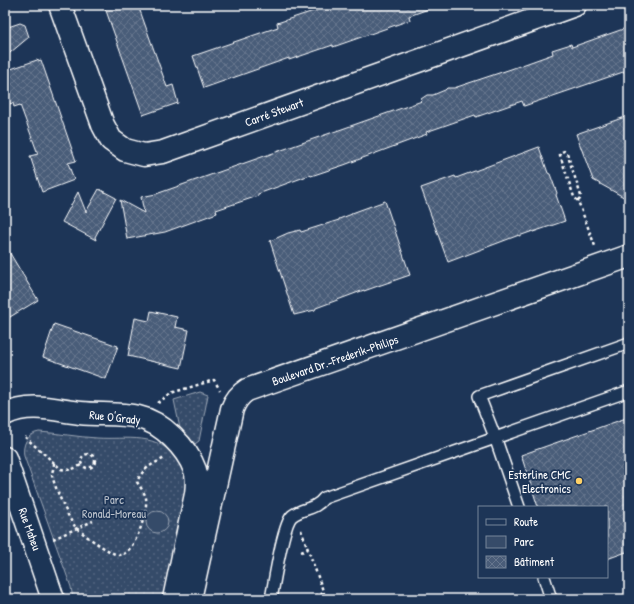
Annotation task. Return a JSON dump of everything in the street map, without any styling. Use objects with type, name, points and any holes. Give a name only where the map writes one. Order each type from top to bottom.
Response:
[{"type":"street","name":"Carré Stewart","points":[[60,5],[103,125],[111,140],[125,150],[144,155],[163,152],[574,5]]},
{"type":"street","name":"Boulevard Dr.-Frederik-Philips","points":[[190,599],[232,409],[234,404],[247,390],[629,256]]},
{"type":"street","name":"Rue O'Grady","points":[[5,414],[18,408],[33,407],[80,413],[139,417],[155,425],[175,439],[184,450],[195,469],[197,487],[174,599]]},
{"type":"street","name":"Rue Maheu","points":[[5,458],[53,599]]},
{"type":"lane","points":[[519,506],[479,396],[629,343]]},
{"type":"lane","points":[[271,599],[285,533],[290,519],[295,514],[319,505],[324,498],[629,391]]},
{"type":"lane","points":[[544,578],[551,599]]},
{"type":"path","points":[[578,201],[581,196],[567,153],[564,151],[560,153],[560,155],[574,198],[578,201],[595,246]]},
{"type":"path","points":[[171,393],[214,380],[218,386]]},
{"type":"path","points":[[26,437],[61,469],[73,469],[81,465]]},
{"type":"path","points":[[85,455],[92,455],[95,458],[95,464],[90,469],[81,465],[82,458],[85,455]]},
{"type":"path","points":[[54,463],[52,474],[73,524],[77,529],[112,554],[120,555],[125,553],[132,546],[140,529],[146,507],[146,497],[137,482],[140,474],[153,463],[167,457]]},
{"type":"path","points":[[295,514],[326,599]]},
{"type":"path","points":[[52,540],[93,521]]},
{"type":"path","points":[[301,552],[308,549]]},
{"type":"path","points":[[315,596],[324,593]]},
{"type":"green space","points":[[200,392],[208,395],[199,441],[192,446],[181,433],[174,400]]},
{"type":"green space","name":"Parc Ronald-Moreau","points":[[39,432],[90,437],[131,438],[152,441],[162,445],[170,451],[178,461],[185,475],[187,490],[163,599],[73,599],[71,587],[24,456],[26,441],[31,435]]},
{"type":"green space","points":[[153,511],[161,511],[168,518],[168,526],[161,533],[153,533],[146,526],[146,518]]},
{"type":"building","points":[[104,5],[138,5],[167,87],[173,85],[178,103],[143,115]]},
{"type":"building","points":[[332,5],[434,5],[434,7],[409,16],[410,20],[333,47],[333,45],[289,60],[289,58],[204,88],[193,56],[278,27],[277,23]]},
{"type":"building","points":[[20,23],[25,25],[29,37],[5,57],[5,28]]},
{"type":"building","points":[[629,27],[629,70],[524,106],[522,101],[476,117],[475,115],[426,132],[427,134],[344,165],[311,176],[310,175],[258,194],[258,196],[216,210],[217,213],[165,232],[127,239],[120,200],[144,213],[141,197],[156,194],[422,101],[421,99],[427,95],[433,95],[447,88],[454,88],[553,54],[552,50],[571,44],[572,47]]},
{"type":"building","points":[[41,60],[76,161],[68,163],[74,180],[42,192],[30,156],[38,154],[20,105],[14,107],[13,103],[9,104],[5,92],[5,71]]},
{"type":"building","points":[[625,117],[629,129],[629,200],[593,180],[576,134]]},
{"type":"building","points":[[539,147],[557,193],[556,195],[565,221],[533,232],[519,235],[448,262],[421,188],[455,176],[456,178]]},
{"type":"building","points":[[99,189],[116,198],[95,237],[96,240],[62,222],[78,192],[86,212]]},
{"type":"building","points":[[385,201],[410,275],[364,290],[316,308],[315,310],[294,315],[270,241],[288,233],[300,230],[301,232],[339,220],[352,213]]},
{"type":"building","points":[[5,245],[38,300],[5,320]]},
{"type":"building","points":[[151,311],[177,317],[175,327],[189,330],[181,368],[128,356],[135,318],[149,321]]},
{"type":"building","points":[[54,324],[118,346],[106,379],[43,357]]},
{"type":"building","name":"Esterline CMC Electronics","points":[[629,417],[629,551],[608,559],[608,506],[538,506],[521,455]]},
{"type":"place","name":"Esterline CMC Electronics","points":[[579,481]]}]
